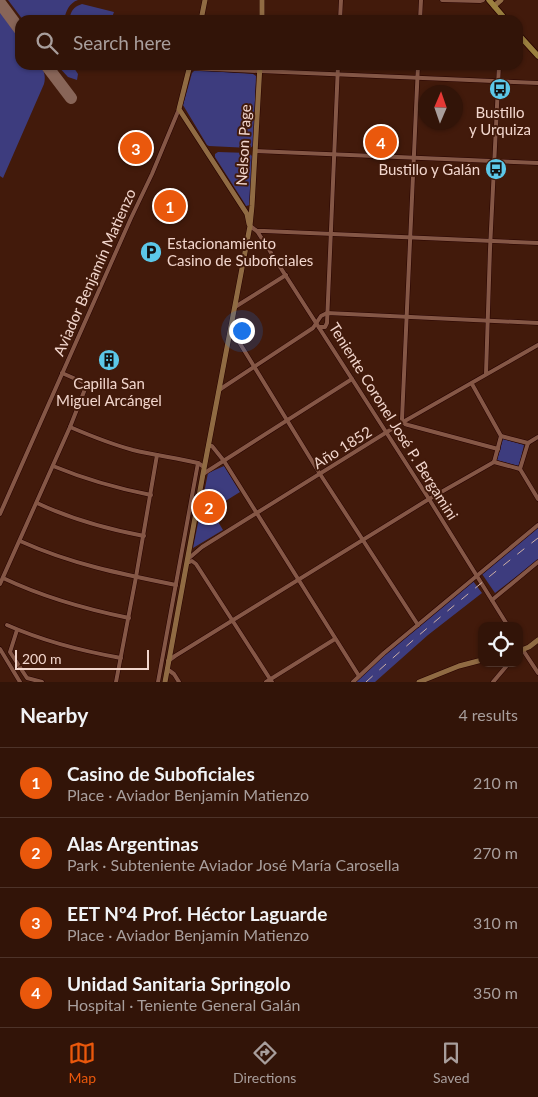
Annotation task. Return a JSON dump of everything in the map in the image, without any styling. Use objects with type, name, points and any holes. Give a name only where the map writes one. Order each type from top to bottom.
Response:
[{"type":"main road","points":[[488,0],[500,15]]},
{"type":"main road","points":[[523,40],[538,56]]},
{"type":"street","points":[[202,15],[206,0]]},
{"type":"street","points":[[262,0],[262,15]]},
{"type":"street","points":[[340,15],[341,0]]},
{"type":"street","points":[[420,15],[421,0]]},
{"type":"street","points":[[442,0],[483,0]]},
{"type":"street","points":[[494,6],[501,0]]},
{"type":"street","name":"Aviador Benjamín Matienzo","points":[[0,514],[152,174],[179,109],[189,70]]},
{"type":"street","name":"Nelson Page","points":[[165,682],[250,226],[260,70]]},
{"type":"street","points":[[286,70],[538,83]]},
{"type":"street","points":[[318,325],[325,327],[327,313],[338,70]]},
{"type":"street","points":[[418,70],[403,422],[408,425],[498,449]]},
{"type":"street","points":[[486,374],[490,240],[499,70]]},
{"type":"street","points":[[179,109],[247,214],[250,226],[258,231],[538,242]]},
{"type":"street","points":[[255,151],[538,163]]},
{"type":"street","name":"Teniente Coronel José P. Bergamini","points":[[258,231],[506,622]]},
{"type":"street","points":[[235,307],[286,275]]},
{"type":"street","points":[[219,390],[318,325],[321,316],[327,313],[538,323]]},
{"type":"street","points":[[230,335],[236,337],[320,474],[418,625]]},
{"type":"street","name":"Año 1852","points":[[187,561],[202,547],[386,432],[538,345]]},
{"type":"street","points":[[0,584],[37,503],[87,384],[62,373]]},
{"type":"street","points":[[203,474],[352,379]]},
{"type":"street","points":[[472,384],[501,436],[494,462]]},
{"type":"street","points":[[70,427],[102,441],[133,450],[198,463],[204,467]]},
{"type":"street","points":[[501,436],[528,443]]},
{"type":"street","points":[[520,468],[528,443],[538,437]]},
{"type":"street","points":[[208,446],[212,446],[224,461],[358,676]]},
{"type":"street","points":[[116,682],[144,536],[157,455]]},
{"type":"street","points":[[168,661],[429,499],[494,462],[520,468],[538,499]]},
{"type":"street","points":[[158,682],[198,463]]},
{"type":"street","points":[[53,466],[114,488],[151,495]]},
{"type":"street","points":[[37,503],[66,516],[101,527],[144,536]]},
{"type":"street","points":[[352,682],[384,653],[538,526]]},
{"type":"street","points":[[20,541],[45,552],[85,565],[176,585]]},
{"type":"street","points":[[187,561],[192,561],[196,564],[270,681],[335,639]]},
{"type":"street","points":[[492,600],[538,562]]},
{"type":"street","points":[[3,578],[55,600],[129,618]]},
{"type":"street","points":[[7,625],[67,646],[120,658]]},
{"type":"street","points":[[17,630],[9,650],[27,678],[42,682]]},
{"type":"street","points":[[523,648],[538,640]]},
{"type":"street","points":[[0,649],[20,682]]},
{"type":"street","points":[[523,653],[538,672]]},
{"type":"street","points":[[419,682],[459,666],[478,661]]},
{"type":"street","points":[[492,682],[505,667]]},
{"type":"street","points":[[168,669],[179,682]]},
{"type":"shaded area","points":[[8,0],[78,0],[72,3],[66,15],[19,15]]},
{"type":"shaded area","points":[[82,4],[114,12],[113,15],[71,15],[76,6]]},
{"type":"shaded area","points":[[0,12],[15,32],[15,70],[43,70],[45,79],[3,178],[0,176]]},
{"type":"shaded area","points":[[62,70],[75,70],[78,74],[77,80],[68,77]]},
{"type":"shaded area","points":[[195,70],[253,74],[256,76],[253,146],[250,148],[207,145],[183,105],[192,73]]},
{"type":"shaded area","points":[[218,152],[249,153],[252,156],[250,205],[246,206],[215,157],[215,154]]},
{"type":"shaded area","points":[[503,439],[524,445],[519,466],[497,460]]},
{"type":"shaded area","points":[[224,466],[240,492],[211,510],[223,530],[193,548],[208,473]]},
{"type":"shaded area","points":[[538,526],[538,560],[495,593],[482,574]]},
{"type":"shaded area","points":[[473,581],[482,593],[428,635],[375,682],[353,682],[384,653]]},
{"type":"taxiway","points":[[0,3],[15,23]]},
{"type":"taxiway","points":[[50,70],[71,98]]},
{"type":"railway","points":[[366,682],[451,608],[538,538]]},
{"type":"place","name":"Bustillo y Urquiza","points":[[500,89]]},
{"type":"place","name":"Unidad Sanitaria Springolo","points":[[381,142]]},
{"type":"place","name":"EET Nº4 Prof. Héctor Laguarde","points":[[136,148]]},
{"type":"place","name":"Bustillo y Galán","points":[[496,169]]},
{"type":"place","name":"Casino de Suboficiales","points":[[170,206]]},
{"type":"place","name":"Estacionamiento Casino de Suboficiales","points":[[151,252]]},
{"type":"place","name":"Capilla San Miguel Arcángel","points":[[109,360]]},
{"type":"place","name":"Alas Argentinas","points":[[209,507]]}]
